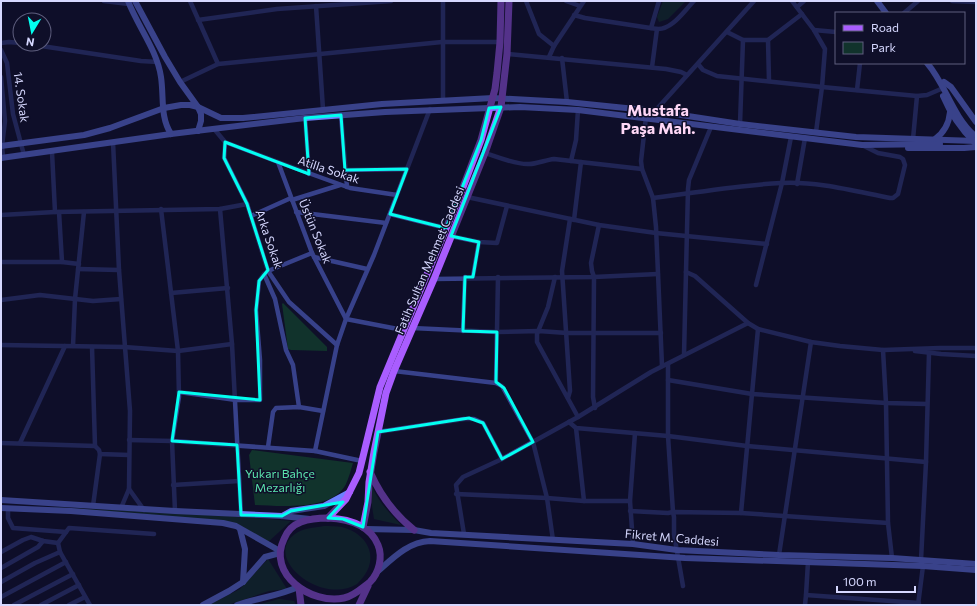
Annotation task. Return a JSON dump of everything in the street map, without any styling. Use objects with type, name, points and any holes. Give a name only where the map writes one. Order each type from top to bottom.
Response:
[{"type":"main road","points":[[328,518],[346,499],[359,473],[380,387],[446,228],[480,140],[492,98],[497,73],[500,42],[501,1]]},
{"type":"main road","name":"Fatih Sultan Mehmet Caddesi","points":[[365,528],[370,472],[383,406],[394,371],[485,153],[501,107],[507,54],[509,1]]},
{"type":"main road","points":[[877,1],[885,12]]},
{"type":"main road","points":[[131,2],[158,62],[162,79],[165,122],[171,134]]},
{"type":"main road","points":[[131,2],[180,82],[198,108],[201,114],[201,121],[198,131]]},
{"type":"main road","points":[[928,64],[942,85],[958,115],[968,129],[975,133]]},
{"type":"main road","points":[[942,85],[950,112],[962,129],[976,144]]},
{"type":"main road","points":[[942,85],[951,87],[976,122]]},
{"type":"main road","points":[[1,146],[97,132],[164,108],[181,105],[190,105],[213,115],[228,118],[243,118],[323,109],[492,98],[567,102],[655,111],[740,124],[856,137],[934,140],[976,144]]},
{"type":"main road","points":[[2,158],[171,134],[215,130],[305,118],[501,107],[578,110],[883,148],[964,148],[976,144]]},
{"type":"main road","points":[[934,140],[946,127],[950,112]]},
{"type":"main road","points":[[862,145],[976,144]]},
{"type":"main road","points":[[370,472],[388,505],[414,530]]},
{"type":"main road","points":[[282,516],[291,511],[324,506],[350,492]]},
{"type":"main road","points":[[1,500],[144,510],[282,516],[313,519]]},
{"type":"main road","points":[[1,508],[71,511],[223,523],[236,526],[280,552]]},
{"type":"main road","points":[[372,580],[359,591],[345,598],[322,598],[310,595],[298,588],[286,572],[281,558],[280,547],[286,535],[300,522],[313,519],[343,519],[365,528],[376,540],[379,547],[379,564],[377,572]]},
{"type":"main road","name":"Fikret M. Caddesi","points":[[365,528],[633,544],[677,550],[779,555],[892,558],[976,564]]},
{"type":"main road","points":[[240,529],[245,550],[243,582]]},
{"type":"main road","points":[[359,605],[377,572],[402,551],[419,541],[678,557],[923,566],[976,570]]},
{"type":"main road","points":[[204,605],[243,582],[266,557],[280,552]]},
{"type":"main road","points":[[237,605],[255,599],[285,593],[298,588]]},
{"type":"main road","points":[[298,588],[301,605]]},
{"type":"street","points":[[104,1],[131,2]]},
{"type":"street","points":[[190,1],[218,64]]},
{"type":"street","points":[[293,1],[295,8]]},
{"type":"street","points":[[198,20],[277,9],[344,3],[391,1]]},
{"type":"street","points":[[443,1],[443,100]]},
{"type":"street","points":[[526,1],[539,34],[554,46]]},
{"type":"street","points":[[566,1],[580,6]]},
{"type":"street","points":[[549,57],[554,46],[584,1]]},
{"type":"street","points":[[651,28],[659,1]]},
{"type":"street","points":[[574,15],[657,29],[666,28],[671,25],[694,1]]},
{"type":"street","points":[[662,366],[653,198],[642,169],[641,161],[646,118],[655,111],[754,1]]},
{"type":"street","points":[[792,1],[814,30],[825,49],[816,132]]},
{"type":"street","points":[[797,7],[804,1]]},
{"type":"street","points":[[905,12],[918,1]]},
{"type":"street","points":[[952,1],[976,2]]},
{"type":"street","points":[[316,6],[323,109]]},
{"type":"street","points":[[727,32],[743,40],[768,40],[802,14]]},
{"type":"street","points":[[652,67],[657,29]]},
{"type":"street","points":[[814,30],[835,32]]},
{"type":"street","points":[[740,124],[743,40]]},
{"type":"street","points":[[768,40],[769,81]]},
{"type":"street","points":[[1,44],[12,42]]},
{"type":"street","points":[[180,82],[218,64],[442,42],[500,42]]},
{"type":"street","points":[[52,48],[140,61],[158,62]]},
{"type":"street","name":"14. Sokak","points":[[1,54],[8,63],[13,114],[24,155]]},
{"type":"street","points":[[507,54],[652,67],[674,70],[687,75]]},
{"type":"street","points":[[562,58],[567,102]]},
{"type":"street","points":[[698,64],[703,70],[717,76],[917,96],[927,95],[942,85]]},
{"type":"street","points":[[857,90],[860,64]]},
{"type":"street","name":"14. Sokak","points":[[1,77],[5,121],[1,146],[2,158]]},
{"type":"street","points":[[913,139],[917,96]]},
{"type":"street","points":[[315,451],[337,345],[346,319],[374,255],[430,110]]},
{"type":"street","points":[[571,161],[576,140],[578,110]]},
{"type":"street","points":[[341,115],[347,187]]},
{"type":"street","points":[[305,118],[309,174]]},
{"type":"street","points":[[684,355],[689,180],[711,127]]},
{"type":"street","points":[[215,130],[225,142],[278,162]]},
{"type":"street","points":[[756,284],[782,183],[790,137]]},
{"type":"street","points":[[797,184],[805,138]]},
{"type":"street","points":[[113,142],[115,212],[130,411],[128,455],[129,489],[121,508]]},
{"type":"street","name":"Arka Sokak","points":[[225,142],[224,158],[247,204],[268,271],[289,302],[337,345]]},
{"type":"street","points":[[653,198],[743,186],[782,183],[828,186],[890,198],[896,196],[898,194],[905,165],[903,159],[898,156],[874,152],[862,145]]},
{"type":"street","points":[[52,152],[62,262]]},
{"type":"street","points":[[485,153],[523,164],[533,164],[546,160],[571,161],[642,169]]},
{"type":"street","name":"Atilla Sokak","points":[[278,162],[347,187],[397,195]]},
{"type":"street","name":"Üstün Sokak","points":[[278,162],[313,255],[346,319]]},
{"type":"street","points":[[568,398],[570,391],[563,262],[572,220],[581,162]]},
{"type":"street","points":[[345,170],[407,169]]},
{"type":"street","points":[[250,216],[292,199],[340,185]]},
{"type":"street","points":[[466,197],[599,225],[656,233],[766,244]]},
{"type":"street","points":[[1,215],[57,212],[220,209],[247,204]]},
{"type":"street","points":[[451,236],[496,244],[506,206]]},
{"type":"street","points":[[220,209],[228,288],[236,400],[241,515]]},
{"type":"street","points":[[161,210],[178,352],[179,392],[172,441],[175,511]]},
{"type":"street","points":[[73,346],[75,299],[84,212]]},
{"type":"street","points":[[296,212],[386,223]]},
{"type":"street","points":[[390,214],[446,228]]},
{"type":"street","points":[[595,408],[593,397],[594,277],[591,263],[599,225]]},
{"type":"street","points":[[472,278],[479,242]]},
{"type":"street","points":[[179,392],[236,400],[260,400],[260,360],[256,310],[260,281],[264,274],[268,271],[313,255],[367,269]]},
{"type":"street","points":[[1,262],[62,262],[78,266],[119,270]]},
{"type":"street","points":[[686,272],[695,276],[748,323],[758,329],[811,342],[883,350],[976,348]]},
{"type":"street","points":[[264,274],[275,300],[286,350],[293,365],[299,407]]},
{"type":"street","points":[[434,278],[594,277],[658,274]]},
{"type":"street","points":[[462,331],[465,277]]},
{"type":"street","points":[[496,383],[498,277]]},
{"type":"street","points":[[555,277],[548,307],[537,339],[539,347],[578,417]]},
{"type":"street","points":[[171,293],[228,288]]},
{"type":"street","points":[[1,300],[40,295],[93,301],[121,298]]},
{"type":"street","points":[[346,319],[403,330]]},
{"type":"street","points":[[464,534],[456,494],[456,485],[463,477],[502,459],[595,408],[662,366],[748,323]]},
{"type":"street","points":[[412,328],[497,332],[539,331],[567,333],[660,334]]},
{"type":"street","points":[[741,513],[758,329]]},
{"type":"street","points":[[779,555],[811,342]]},
{"type":"street","points":[[1,345],[124,347],[178,352],[232,344]]},
{"type":"street","points":[[20,443],[65,346]]},
{"type":"street","points":[[92,347],[95,446],[99,450],[100,454],[93,506]]},
{"type":"street","points":[[904,349],[928,353],[976,356]]},
{"type":"street","points":[[883,350],[886,403],[888,523],[892,558]]},
{"type":"street","points":[[920,560],[926,462],[928,353]]},
{"type":"street","points":[[668,364],[668,436],[672,512],[674,517],[674,534],[683,586]]},
{"type":"street","points":[[394,371],[496,383],[504,388],[533,442],[547,498],[553,540]]},
{"type":"street","points":[[668,380],[752,394],[886,403],[927,404]]},
{"type":"street","points":[[268,447],[275,409],[278,407],[299,407],[323,411]]},
{"type":"street","points":[[378,432],[464,419],[474,419],[483,424],[502,459]]},
{"type":"street","points":[[569,422],[576,428],[668,436],[747,446],[926,462]]},
{"type":"street","points":[[576,428],[584,501]]},
{"type":"street","points":[[633,544],[630,501],[635,433]]},
{"type":"street","points":[[129,440],[172,441],[315,451],[362,461]]},
{"type":"street","points":[[1,443],[95,446]]},
{"type":"street","points":[[100,454],[128,455]]},
{"type":"street","points":[[173,485],[239,481]]},
{"type":"street","points":[[129,489],[144,510]]},
{"type":"street","points":[[456,494],[584,501],[630,501]]},
{"type":"street","points":[[8,508],[8,518],[13,528],[66,532]]},
{"type":"street","points":[[630,511],[668,513],[741,513],[888,523]]},
{"type":"street","points":[[58,543],[69,528],[154,534]]},
{"type":"street","points":[[1,552],[23,540],[31,538],[58,543]]},
{"type":"street","points":[[1,568],[38,547],[43,541]]},
{"type":"street","points":[[58,543],[60,552],[90,605]]},
{"type":"street","points":[[1,582],[60,552]]},
{"type":"street","points":[[1,597],[66,562]]},
{"type":"street","points":[[805,605],[808,562]]},
{"type":"street","points":[[806,595],[918,604],[923,566]]},
{"type":"street","points":[[14,605],[73,574]]},
{"type":"street","points":[[40,605],[79,585]]},
{"type":"street","points":[[69,605],[85,597]]},
{"type":"highlighted area","points":[[501,107],[451,236],[479,242],[473,277],[465,277],[463,331],[497,332],[496,382],[504,388],[533,442],[502,459],[483,423],[469,418],[378,432],[363,527],[343,519],[328,518],[343,502],[291,511],[282,516],[241,515],[237,445],[172,441],[179,392],[260,400],[256,310],[259,281],[268,270],[247,204],[224,158],[225,142],[309,174],[305,118],[341,115],[345,170],[407,169],[390,214],[446,228],[481,140],[489,108]]},
{"type":"green space","points":[[663,1],[686,1],[668,19],[659,22],[657,17]]},
{"type":"green space","points":[[283,303],[327,347],[327,351],[288,349]]},
{"type":"green space","name":"Yukarı Bahçe Mezarlığı","points":[[252,450],[353,463],[346,484],[339,493],[330,499],[305,505],[255,505],[249,455]]},
{"type":"green space","points":[[372,487],[378,498],[401,525],[374,519]]},
{"type":"green space","points":[[54,507],[244,517],[291,521],[267,543],[242,526],[55,509]]},
{"type":"green space","points":[[324,526],[342,527],[352,531],[360,536],[366,543],[370,558],[369,567],[357,584],[343,589],[328,589],[313,584],[300,576],[291,566],[286,555],[287,544],[295,534],[309,528]]},
{"type":"green space","points":[[268,559],[287,589],[269,591],[228,605],[209,605],[240,589]]},
{"type":"green space","points":[[279,599],[294,601],[296,605],[257,605]]},
{"type":"district","name":"Mustafa Paşa Mah.","points":[[658,118]]}]
